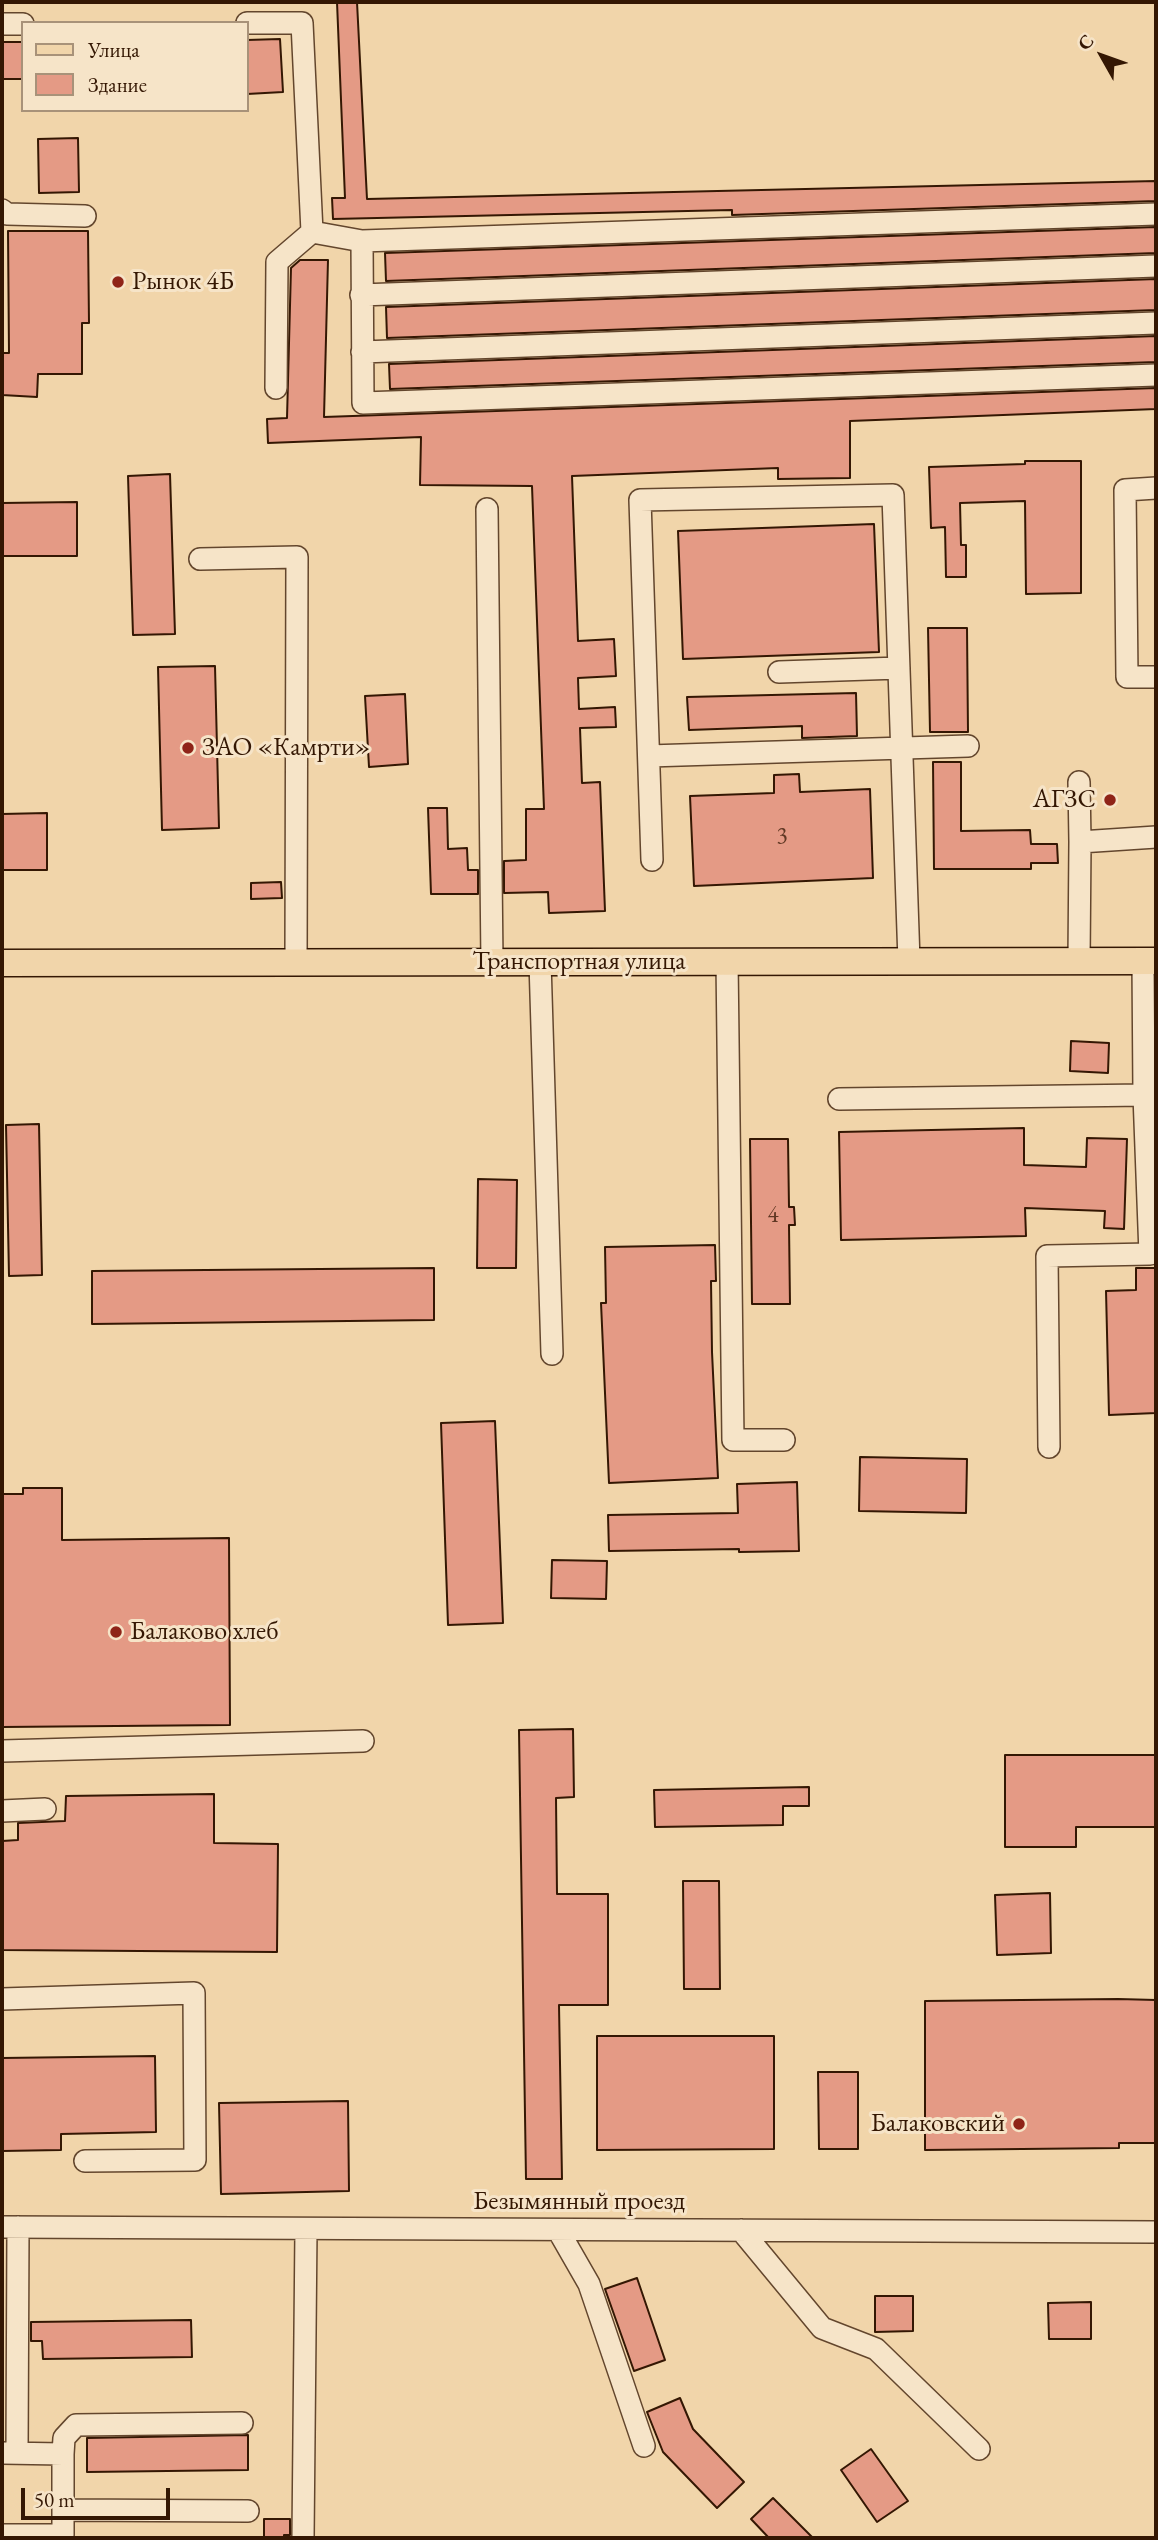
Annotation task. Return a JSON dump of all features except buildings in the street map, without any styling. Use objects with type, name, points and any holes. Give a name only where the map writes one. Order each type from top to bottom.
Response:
[{"type":"main road","name":"Транспортная улица","points":[[2,962],[1150,961]]},
{"type":"street","points":[[248,23],[302,23],[312,232]]},
{"type":"street","points":[[2,24],[21,24]]},
{"type":"street","points":[[2,210],[6,214],[85,216]]},
{"type":"street","points":[[312,232],[362,241],[1156,214]]},
{"type":"street","points":[[276,388],[276,262],[312,232]]},
{"type":"street","points":[[362,241],[363,403],[1156,375]]},
{"type":"street","points":[[361,295],[1156,266]]},
{"type":"street","points":[[362,352],[1156,323]]},
{"type":"street","points":[[1156,488],[1125,490],[1127,677],[1156,677]]},
{"type":"street","points":[[652,859],[640,500],[893,495],[909,961]]},
{"type":"street","points":[[487,509],[492,962]]},
{"type":"street","points":[[200,559],[297,557],[296,962]]},
{"type":"street","points":[[779,672],[899,668]]},
{"type":"street","points":[[649,756],[968,746]]},
{"type":"street","points":[[1079,961],[1080,782]]},
{"type":"street","points":[[1080,842],[1156,837]]},
{"type":"street","points":[[727,961],[733,1440],[784,1440]]},
{"type":"street","points":[[1049,1447],[1047,1256],[1153,1254],[1150,961]]},
{"type":"street","points":[[540,962],[552,1354]]},
{"type":"street","points":[[839,1099],[1150,1095]]},
{"type":"street","points":[[2,1751],[363,1741]]},
{"type":"street","points":[[2,1811],[45,1809]]},
{"type":"street","points":[[2,1999],[194,1993],[195,2160],[85,2161]]},
{"type":"street","points":[[10,2227],[9,2454],[63,2454]]},
{"type":"street","name":"Безымянный проезд","points":[[10,2227],[1156,2232]]},
{"type":"street","points":[[303,2538],[306,2229]]},
{"type":"street","points":[[558,2230],[589,2284],[644,2446]]},
{"type":"street","points":[[741,2230],[822,2328],[876,2348],[979,2448]]},
{"type":"street","points":[[2,2535],[63,2535],[64,2438],[76,2425],[242,2423]]},
{"type":"street","points":[[63,2510],[247,2511]]},
{"type":"place","name":"Рынок 4Б","points":[[118,282]]},
{"type":"place","name":"ЗАО «Камрти»","points":[[188,748]]},
{"type":"place","name":"АГЗС","points":[[1110,800]]},
{"type":"place","name":"Балаково хлеб","points":[[116,1632]]},
{"type":"place","name":"Балаковский","points":[[1019,2124]]}]
